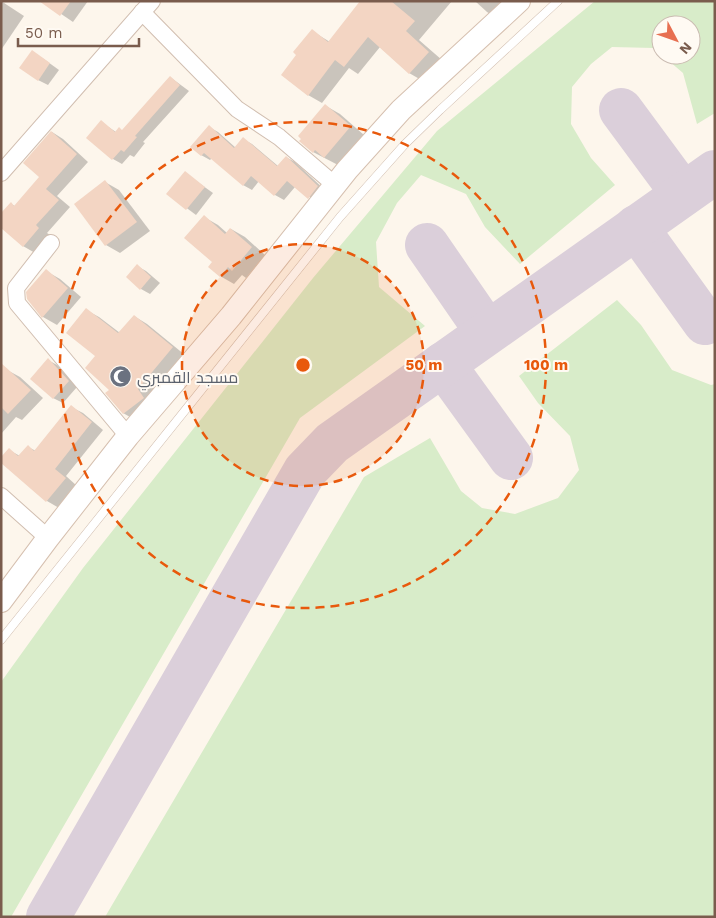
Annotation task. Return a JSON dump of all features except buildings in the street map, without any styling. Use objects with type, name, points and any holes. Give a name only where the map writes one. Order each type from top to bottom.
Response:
[{"type":"main road","points":[[1,601],[128,436],[231,316],[346,170],[401,110],[519,1]]},
{"type":"street","points":[[1,173],[147,7],[237,109],[278,137],[335,185]]},
{"type":"street","points":[[52,243],[16,288],[17,303],[128,436]]},
{"type":"street","points":[[1,496],[48,538]]},
{"type":"lane","points":[[1,640],[365,187],[440,110],[558,1]]},
{"type":"green space","points":[[595,1],[715,1],[715,113],[697,124],[683,73],[674,65],[701,65],[701,15],[651,15],[651,48],[612,47],[591,64],[572,87],[571,124],[591,158],[615,185],[520,264],[485,227],[466,194],[421,175],[397,203],[376,242],[379,287],[425,326],[300,418],[11,917],[1,917],[1,682],[83,568],[313,278],[437,131]]},
{"type":"green space","points":[[617,300],[641,325],[672,370],[711,385],[715,384],[715,917],[105,917],[364,477],[430,438],[461,491],[482,508],[515,514],[558,498],[579,470],[570,436],[538,403],[519,376]]},
{"type":"taxiway","points":[[621,110],[683,194]]},
{"type":"taxiway","points":[[48,917],[305,471],[332,443],[715,172]]},
{"type":"taxiway","points":[[636,227],[705,323]]},
{"type":"taxiway","points":[[427,245],[487,332]]},
{"type":"taxiway","points":[[443,364],[511,458]]},
{"type":"place","name":"مسجد القمبري","points":[[121,377]]}]
